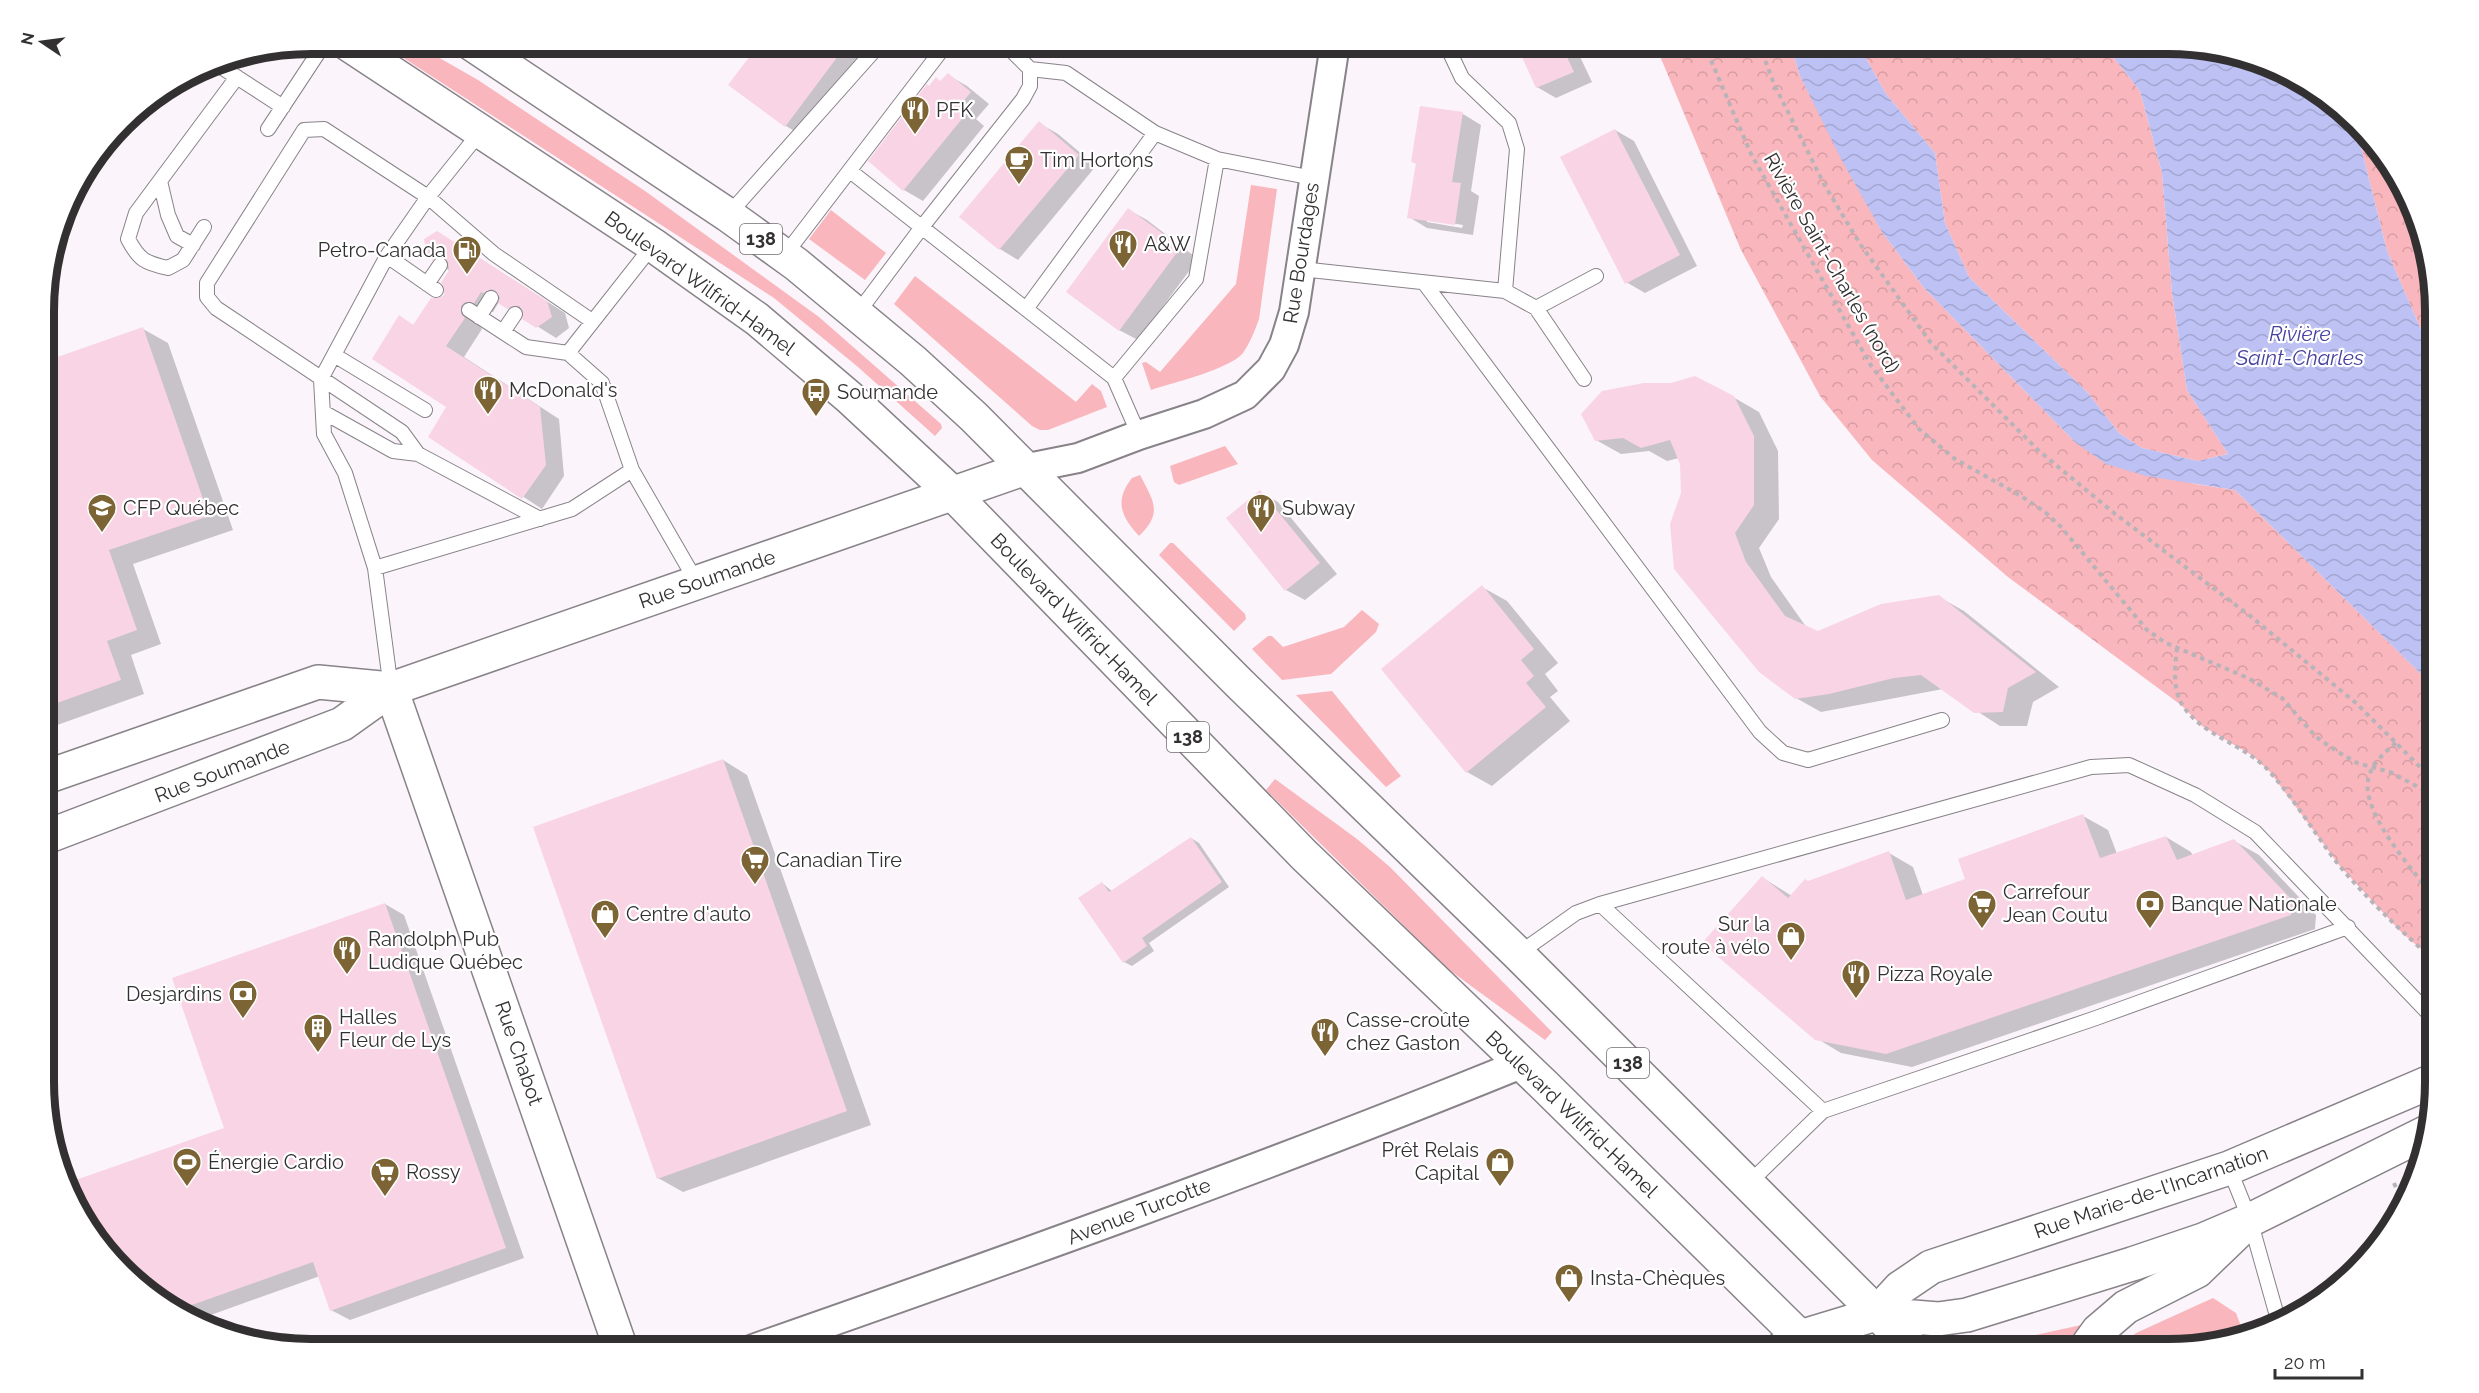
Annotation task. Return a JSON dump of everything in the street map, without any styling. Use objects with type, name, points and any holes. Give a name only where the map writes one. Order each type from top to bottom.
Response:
[{"type":"main road","name":"Boulevard Wilfrid-Hamel","points":[[363,54],[653,244],[757,319],[850,398],[951,492],[1304,855],[1521,1064],[1792,1339]]},
{"type":"main road","name":"138","points":[[487,54],[728,214],[857,314],[974,417],[1023,469],[1518,954],[1902,1339]]},
{"type":"main road","name":"Rue Soumande","points":[[54,834],[342,724],[391,689],[696,581],[892,515],[951,492],[1023,469]]},
{"type":"main road","name":"Rue Soumande","points":[[54,774],[318,682],[391,689]]},
{"type":"main road","name":"Rue Chabot","points":[[391,689],[618,1339]]},
{"type":"main road","name":"Rue Marie-de-l'Incarnation","points":[[1876,1314],[1900,1288],[1930,1267],[2229,1168],[2425,1084]]},
{"type":"main road","points":[[1813,1339],[1876,1314],[1938,1319],[1967,1315],[2133,1264],[2203,1240],[2250,1220],[2419,1135]]},
{"type":"main road","points":[[2092,1339],[2098,1331],[2126,1307],[2198,1271],[2250,1220]]},
{"type":"street","name":"Rue Bourdages","points":[[1023,469],[1078,459],[1139,435],[1204,414],[1245,395],[1271,369],[1284,345],[1294,312],[1333,54]]},
{"type":"street","name":"Avenue Turcotte","points":[[782,1339],[1033,1251],[1406,1111],[1521,1064]]},
{"type":"lane","points":[[268,129],[317,54]]},
{"type":"lane","points":[[728,214],[871,54]]},
{"type":"lane","points":[[784,256],[939,54]]},
{"type":"lane","points":[[1015,54],[1030,69],[1066,73],[1155,134],[1217,159],[1313,178]]},
{"type":"lane","points":[[1451,54],[1462,78],[1509,123],[1517,149],[1505,291]]},
{"type":"lane","points":[[225,69],[283,106]]},
{"type":"lane","points":[[857,314],[1023,99],[1030,86],[1030,69]]},
{"type":"lane","points":[[204,227],[183,260],[168,268],[147,263],[136,253],[128,239],[136,213],[237,77]]},
{"type":"lane","points":[[418,454],[402,432],[216,308],[207,297],[207,283],[304,130],[324,129],[428,197],[511,271],[592,321]]},
{"type":"lane","points":[[391,689],[375,568],[345,473],[324,434],[321,379],[387,256],[428,197],[480,131]]},
{"type":"lane","points":[[1026,309],[1155,134]]},
{"type":"lane","points":[[1114,378],[1196,279],[1217,159]]},
{"type":"lane","points":[[850,171],[1114,378],[1139,435]]},
{"type":"lane","points":[[160,181],[168,215],[177,236],[193,245]]},
{"type":"lane","points":[[455,242],[464,231]]},
{"type":"lane","points":[[568,353],[653,244]]},
{"type":"lane","points":[[387,256],[432,287],[440,265]]},
{"type":"lane","points":[[1300,269],[1505,291],[1536,308],[1584,379]]},
{"type":"lane","points":[[1536,308],[1596,276]]},
{"type":"lane","points":[[1425,284],[1760,732],[1783,753],[1808,760],[1942,720]]},
{"type":"lane","points":[[491,298],[474,313],[526,347],[568,353],[602,383],[632,470],[696,581]]},
{"type":"lane","points":[[503,332],[515,314]]},
{"type":"lane","points":[[334,355],[424,410]]},
{"type":"lane","points":[[323,412],[393,451],[418,454],[540,519]]},
{"type":"lane","points":[[375,568],[572,509],[632,470]]},
{"type":"lane","points":[[1518,954],[1576,913],[1600,904],[2091,767],[2129,765],[2195,795],[2255,832],[2425,1009]]},
{"type":"lane","points":[[1600,904],[1823,1111]]},
{"type":"lane","points":[[1748,1184],[1823,1111],[2096,1018],[2348,927]]},
{"type":"lane","points":[[2229,1168],[2250,1220],[2277,1314]]},
{"type":"path","name":"Rivière Saint-Charles (nord)","points":[[1708,54],[1751,154],[1870,364],[1919,429],[1955,459],[2045,512],[2061,527],[2147,630],[2177,648],[2248,678],[2282,698],[2316,737],[2357,763],[2390,772],[2425,791]]},
{"type":"path","points":[[1763,54],[1774,84],[1824,184],[1860,244],[1931,343],[2039,451],[2114,513],[2249,615],[2312,666],[2356,703],[2425,772]]},
{"type":"path","points":[[2177,648],[2174,674],[2181,705],[2202,726],[2253,756],[2270,772],[2339,865],[2400,931],[2425,952]]},
{"type":"path","points":[[2396,743],[2373,767],[2368,780],[2368,792],[2374,814],[2425,885]]},
{"type":"green space","points":[[397,54],[432,54],[478,80],[645,191],[819,317],[941,424],[942,428],[935,436],[858,367],[774,298]]},
{"type":"green space","points":[[1659,54],[1793,54],[1800,76],[1882,232],[1924,288],[2076,443],[2195,484],[2235,490],[2425,678],[2425,952],[2400,931],[2339,865],[2270,772],[2253,756],[2202,726],[2181,705],[2008,577],[1872,460],[1820,396],[1741,250]]},
{"type":"green space","points":[[1864,54],[2111,54],[2140,91],[2162,173],[2172,293],[2187,390],[2228,454],[2198,461],[2142,448],[2119,433],[2088,393],[1969,277],[1945,223],[1935,153],[1886,94]]},
{"type":"green space","points":[[2359,140],[2391,183],[2411,228],[2423,277],[2425,339],[2387,251]]},
{"type":"green space","points":[[1251,185],[1277,189],[1259,319],[1250,341],[1243,353],[1226,365],[1151,390],[1142,363],[1146,362],[1160,372],[1236,284]]},
{"type":"green space","points":[[831,210],[886,253],[865,280],[809,239]]},
{"type":"green space","points":[[915,276],[1076,402],[1092,384],[1101,391],[1107,407],[1048,430],[1040,430],[1032,426],[894,304]]},
{"type":"green space","points":[[1225,446],[1238,464],[1179,485],[1174,482],[1170,466]]},
{"type":"green space","points":[[1140,475],[1152,500],[1154,514],[1147,528],[1139,536],[1124,515],[1122,501],[1126,486],[1132,478]]},
{"type":"green space","points":[[1170,543],[1173,543],[1245,614],[1246,619],[1234,631],[1159,555]]},
{"type":"green space","points":[[1362,610],[1379,624],[1376,632],[1331,674],[1282,680],[1252,649],[1268,636],[1272,636],[1283,647],[1344,627]]},
{"type":"green space","points":[[1332,691],[1401,776],[1386,787],[1296,695]]},
{"type":"green space","points":[[1275,779],[1357,839],[1390,867],[1552,1032],[1545,1040],[1448,969],[1266,790]]},
{"type":"green space","points":[[2213,1298],[2236,1313],[2242,1328],[2202,1337],[2129,1339],[2136,1333]]},
{"type":"green space","points":[[2095,1322],[2081,1339],[2017,1339]]},
{"type":"water","name":"Rivière Saint-Charles","points":[[1793,54],[1864,54],[1886,94],[1935,153],[1945,223],[1969,277],[2088,393],[2119,433],[2142,448],[2198,461],[2228,454],[2187,390],[2172,293],[2162,173],[2140,91],[2111,54],[2202,56],[2251,68],[2297,88],[2350,129],[2359,140],[2387,251],[2425,339],[2425,678],[2235,490],[2146,476],[2106,464],[2076,443],[1924,288],[1882,232],[1841,159],[1800,76]]},
{"type":"building","points":[[751,54],[840,54],[785,127],[728,85]]},
{"type":"building","points":[[1521,54],[1566,54],[1574,72],[1536,88]]},
{"type":"building","name":"PFK","points":[[948,73],[971,92],[958,108],[966,114],[903,191],[868,161],[927,84],[929,86],[936,77],[940,81]]},
{"type":"building","points":[[1420,106],[1463,112],[1452,182],[1461,183],[1455,225],[1407,218],[1416,163],[1411,162]]},
{"type":"building","name":"Tim Hortons","points":[[1039,121],[1079,155],[999,250],[959,217]]},
{"type":"building","points":[[1615,129],[1680,255],[1625,284],[1560,157]]},
{"type":"building","name":"A&W","points":[[1128,208],[1181,247],[1119,331],[1066,292]]},
{"type":"building","points":[[437,231],[547,301],[552,317],[536,328],[522,319],[523,311],[519,306],[507,309],[498,303],[500,298],[496,291],[491,289],[481,292],[474,303],[465,302],[461,306],[461,314],[465,318],[446,346],[540,407],[546,465],[522,499],[428,437],[446,407],[372,359],[399,315],[413,325],[431,298],[444,295],[444,287],[441,283],[449,270],[448,262],[441,256],[433,260],[427,256],[424,239]]},
{"type":"building","name":"CFP Québec","points":[[143,327],[209,516],[109,550],[137,630],[107,641],[121,680],[54,704],[54,358]]},
{"type":"building","points":[[1695,376],[1734,396],[1754,436],[1754,505],[1735,533],[1746,562],[1785,616],[1818,631],[1881,604],[1939,595],[2036,672],[2008,688],[2003,712],[1974,713],[1921,675],[1894,678],[1829,694],[1795,699],[1759,672],[1674,569],[1670,524],[1681,493],[1680,464],[1670,440],[1641,448],[1623,438],[1595,441],[1581,414],[1602,391],[1644,383],[1671,383]]},
{"type":"building","points":[[1260,490],[1320,563],[1285,591],[1226,518]]},
{"type":"building","points":[[1482,585],[1534,649],[1521,660],[1534,676],[1526,683],[1546,707],[1466,773],[1381,669]]},
{"type":"building","points":[[723,759],[847,1111],[657,1179],[533,827]]},
{"type":"building","name":"Carrefour Jean Coutu","points":[[2083,814],[2100,858],[2166,836],[2177,860],[2234,839],[2292,900],[2291,915],[1886,1054],[1815,1040],[1702,943],[1762,876],[1788,898],[1805,879],[1808,881],[1889,851],[1906,900],[1965,879],[1958,859]]},
{"type":"building","points":[[1191,837],[1222,882],[1142,938],[1147,946],[1123,963],[1078,898],[1102,882],[1109,892]]},
{"type":"building","name":"Halles Fleur de Lys","points":[[385,903],[506,1248],[330,1311],[313,1262],[186,1307],[155,1286],[129,1264],[97,1225],[74,1181],[224,1128],[172,978]]},
{"type":"place","name":"PFK","points":[[915,136]]},
{"type":"place","name":"Tim Hortons","points":[[1019,186]]},
{"type":"place","name":"A&W","points":[[1123,270]]},
{"type":"place","name":"Petro-Canada","points":[[467,276]]},
{"type":"place","name":"McDonald's","points":[[488,416]]},
{"type":"place","name":"Soumande","points":[[816,418]]},
{"type":"place","name":"CFP Québec","points":[[102,534]]},
{"type":"place","name":"Subway","points":[[1261,534]]},
{"type":"place","name":"Canadian Tire","points":[[755,886]]},
{"type":"place","name":"Carrefour Jean Coutu","points":[[1982,930]]},
{"type":"place","name":"Banque Nationale","points":[[2150,930]]},
{"type":"place","name":"Centre d'auto","points":[[605,940]]},
{"type":"place","name":"Sur la route à vélo","points":[[1791,962]]},
{"type":"place","name":"Randolph Pub Ludique Québec","points":[[347,976]]},
{"type":"place","name":"Pizza Royale","points":[[1856,1000]]},
{"type":"place","name":"Desjardins","points":[[243,1020]]},
{"type":"place","name":"Halles Fleur de Lys","points":[[318,1054]]},
{"type":"place","name":"Casse-croûte chez Gaston","points":[[1325,1058]]},
{"type":"place","name":"Énergie Cardio","points":[[187,1188]]},
{"type":"place","name":"Prêt Relais Capital","points":[[1500,1188]]},
{"type":"place","name":"Rossy","points":[[385,1198]]},
{"type":"place","name":"Insta-Chèques","points":[[1569,1304]]}]
